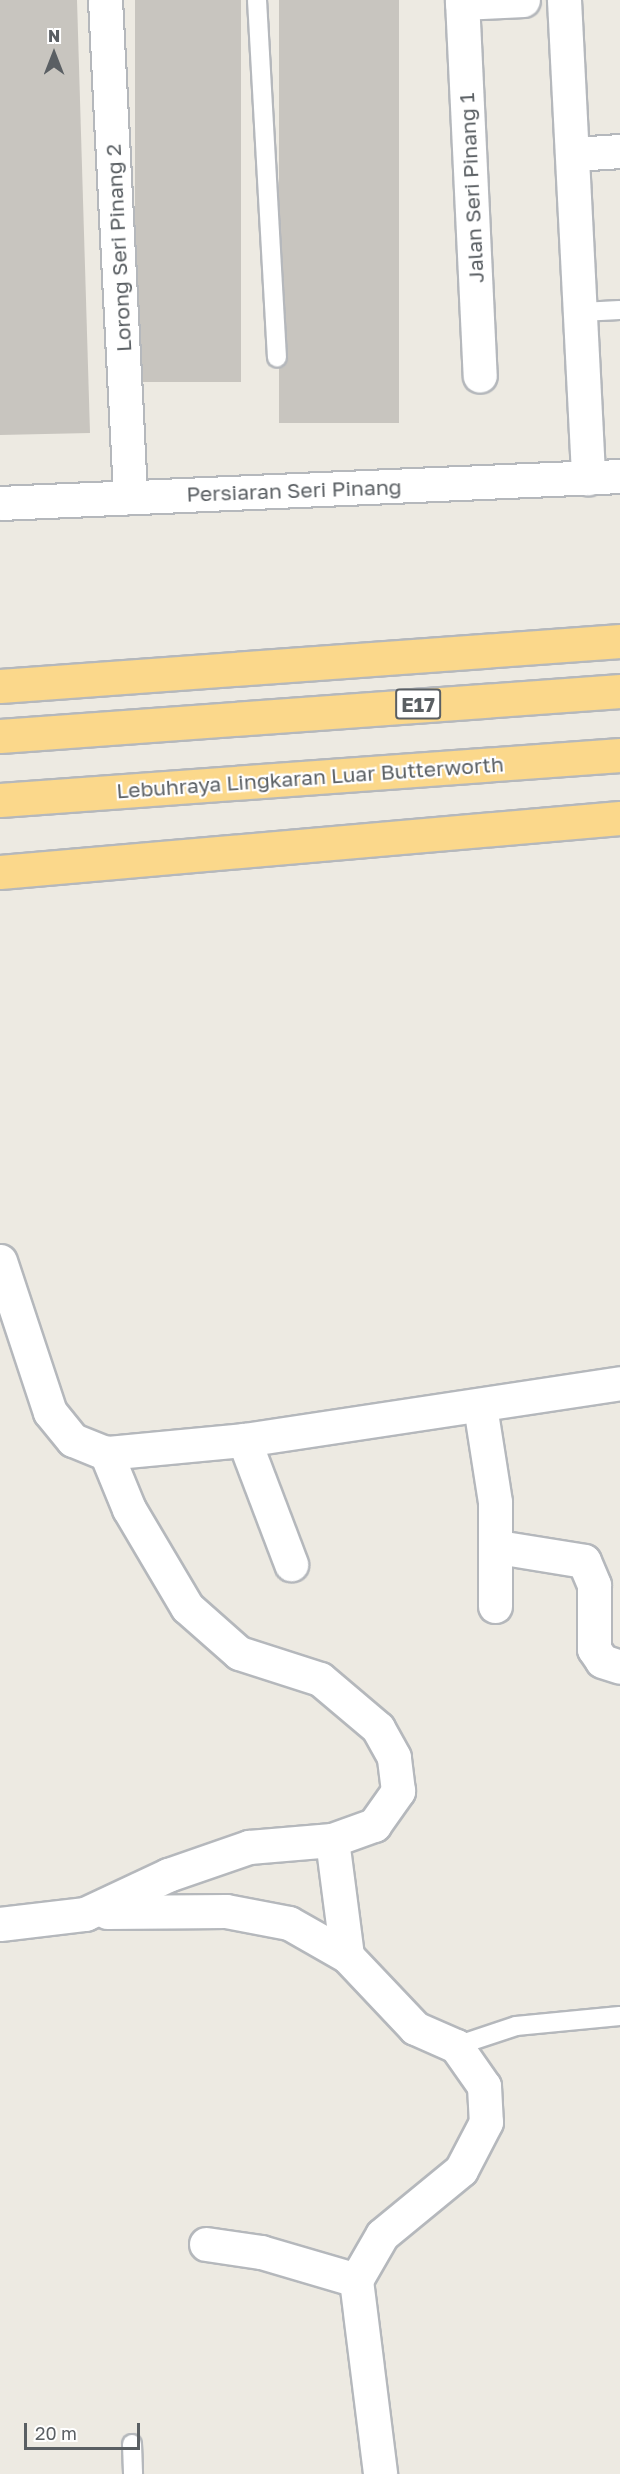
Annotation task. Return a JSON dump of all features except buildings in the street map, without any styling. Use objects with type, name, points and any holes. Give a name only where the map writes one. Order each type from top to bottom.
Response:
[{"type":"highway","points":[[0,686],[620,641]]},
{"type":"highway","name":"E17","points":[[0,736],[216,718],[620,691]]},
{"type":"highway","name":"Lebuhraya Lingkaran Luar Butterworth","points":[[0,800],[620,755]]},
{"type":"highway","points":[[0,872],[620,818]]},
{"type":"street","name":"Lorong Seri Pinang 2","points":[[105,0],[130,497]]},
{"type":"street","points":[[462,1],[523,0]]},
{"type":"street","points":[[564,0],[574,154],[588,478]]},
{"type":"street","name":"Jalan Seri Pinang 1","points":[[462,1],[480,376]]},
{"type":"street","points":[[574,154],[620,151]]},
{"type":"street","name":"Persiaran Seri Pinang","points":[[0,503],[620,476]]},
{"type":"street","points":[[0,1261],[50,1412],[72,1440],[106,1452],[244,1440],[620,1383]]},
{"type":"street","points":[[480,1406],[498,1547],[495,1606]]},
{"type":"street","points":[[244,1440],[291,1564]]},
{"type":"street","points":[[85,1914],[168,1875],[249,1847],[332,1840],[374,1825],[398,1791],[394,1757],[378,1728],[320,1679],[239,1653],[187,1607],[129,1509],[106,1452]]},
{"type":"street","points":[[498,1547],[585,1562],[594,1585],[594,1649],[602,1661],[620,1667]]},
{"type":"street","points":[[332,1840],[347,1956]]},
{"type":"street","points":[[0,1924],[161,1908],[226,1911],[289,1923],[347,1956],[415,2028],[456,2046],[484,2086],[486,2122],[461,2170],[382,2235],[356,2280],[380,2474]]},
{"type":"street","points":[[206,2244],[261,2252],[356,2280]]},
{"type":"lane","points":[[257,0],[277,357]]},
{"type":"lane","points":[[581,312],[620,310]]},
{"type":"lane","points":[[456,2046],[516,2026],[620,2016]]},
{"type":"lane","points":[[132,2444],[133,2474]]}]
